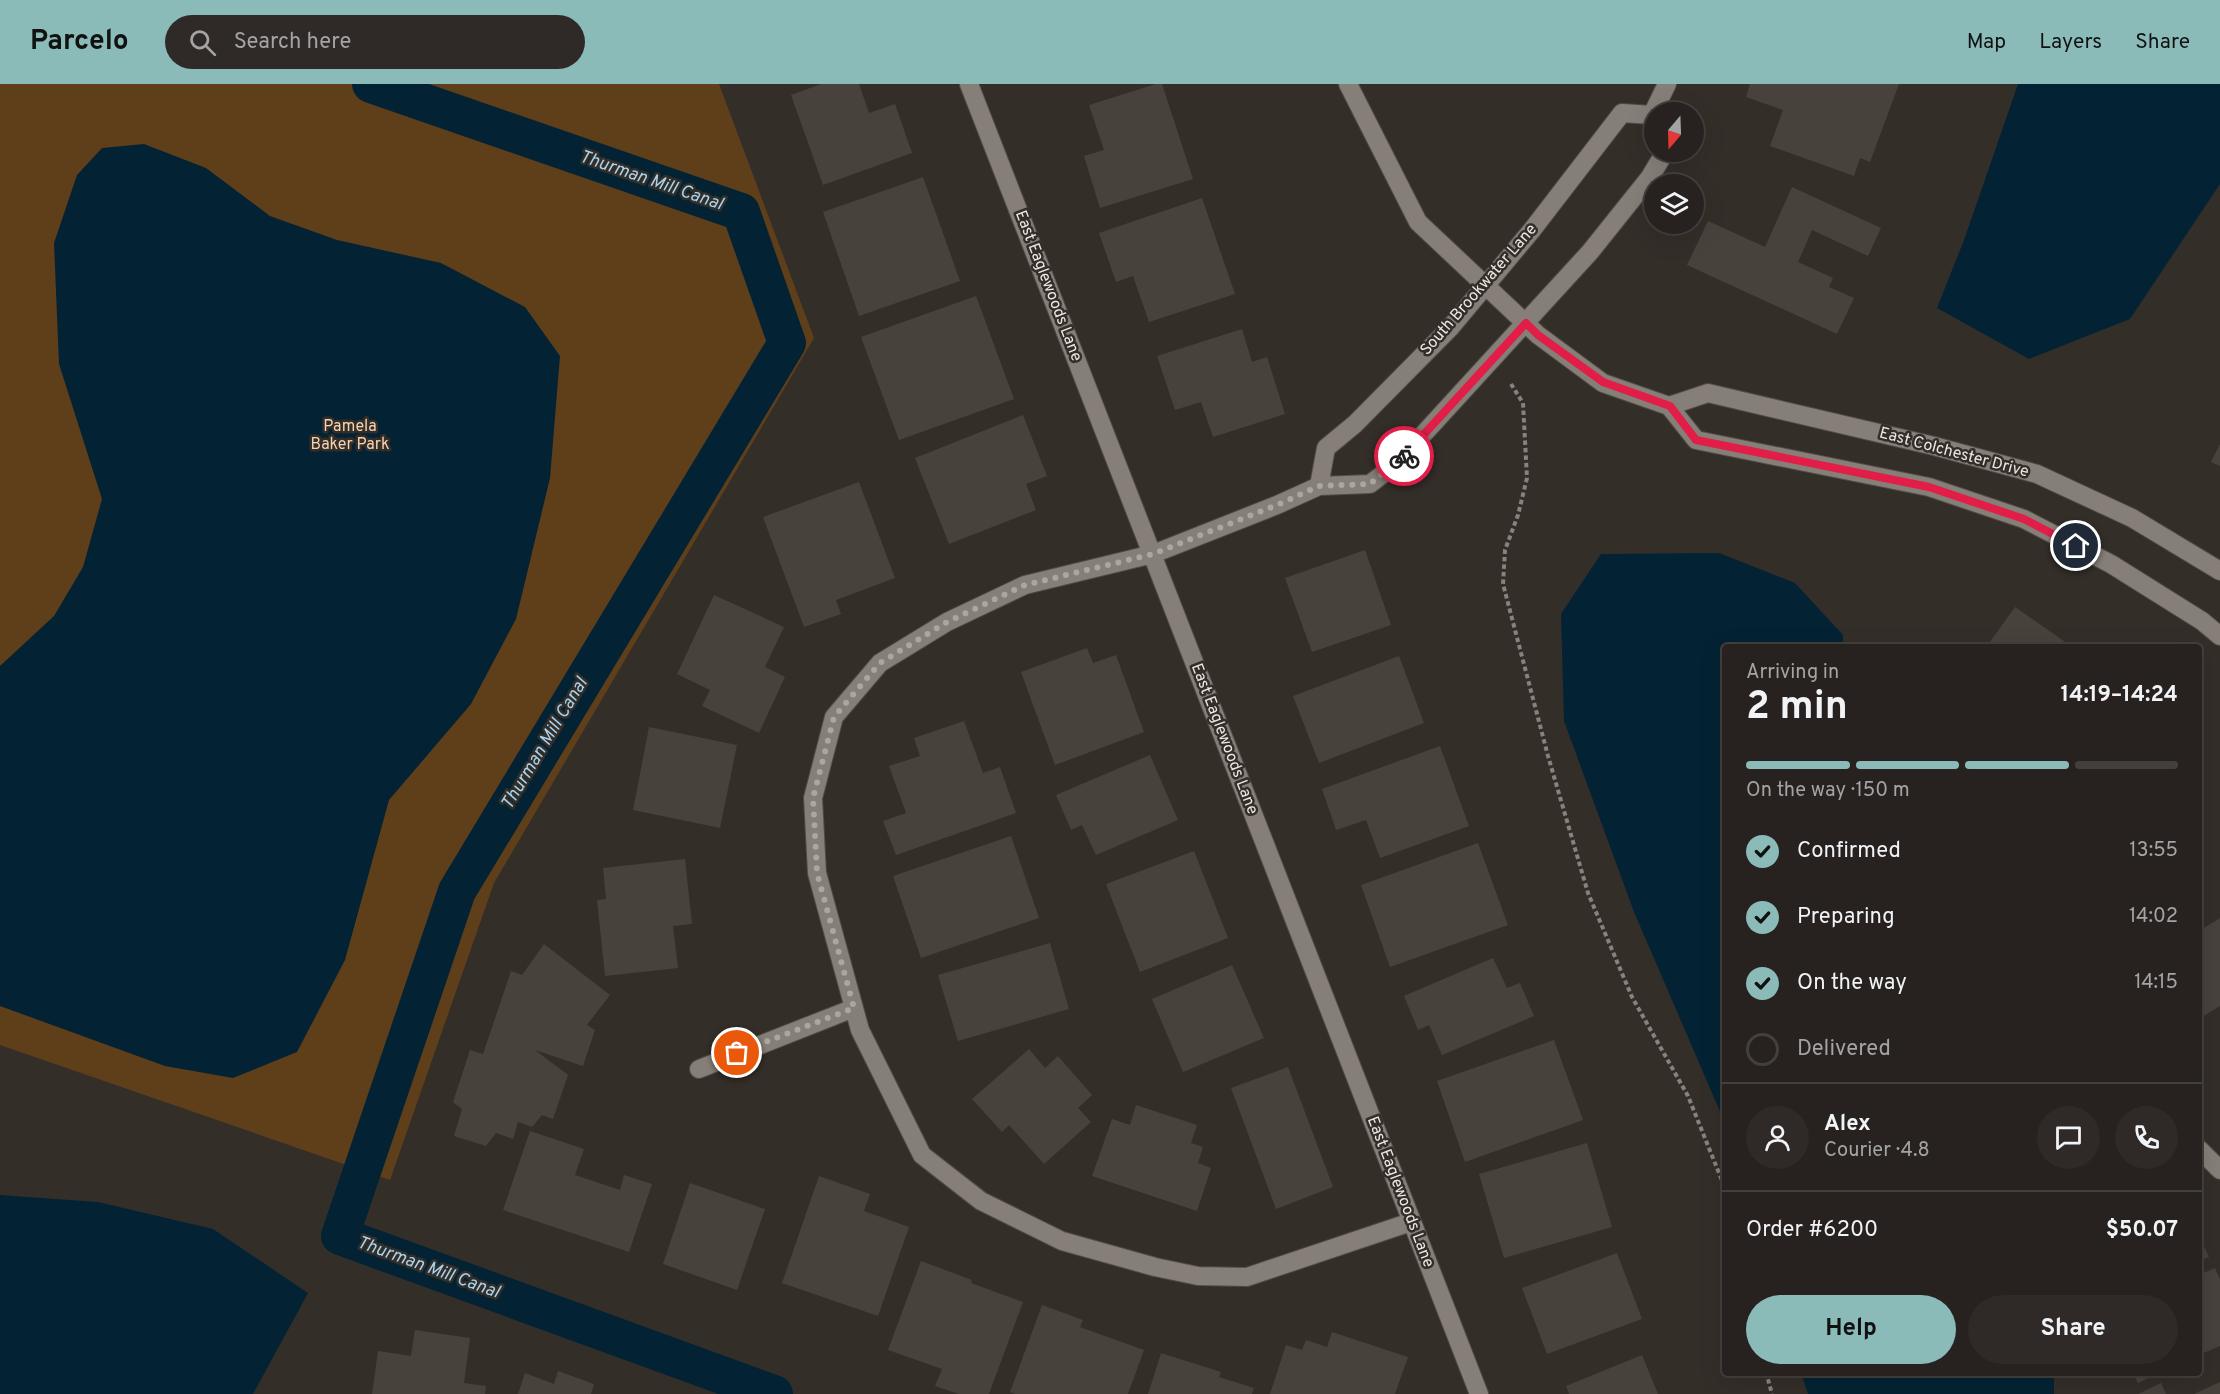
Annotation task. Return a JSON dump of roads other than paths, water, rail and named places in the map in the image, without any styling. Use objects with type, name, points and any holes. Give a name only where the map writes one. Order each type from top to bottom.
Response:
[{"type":"street","name":"East Eaglewoods Lane","points":[[969,84],[1479,1394]]},
{"type":"street","points":[[1348,84],[1418,222],[1538,335],[1603,382],[1670,406],[1696,440],[1929,487],[2024,519],[2111,564],[2202,621],[2220,636]]},
{"type":"street","name":"South Brookwater Lane","points":[[1660,102],[1667,84]]},
{"type":"street","name":"South Brookwater Lane","points":[[1319,486],[1326,448],[1355,424],[1434,344],[1486,286],[1622,113],[1644,117]]},
{"type":"street","points":[[1411,1222],[1247,1277],[1198,1276],[1155,1267],[1062,1241],[981,1201],[922,1155],[860,1030],[817,873],[813,798],[834,717],[880,663],[947,622],[1025,585],[1153,554],[1319,486],[1370,484],[1397,463],[1590,252],[1650,177],[1659,162]]},
{"type":"street","name":"East Colchester Drive","points":[[1670,406],[1708,393],[1934,446],[2037,474],[2132,518],[2220,571]]},
{"type":"street","points":[[699,1069],[854,1008]]},
{"type":"street","points":[[2202,1152],[2220,1170]]},
{"type":"water","points":[[2018,84],[2220,84],[2220,184],[2130,319],[2029,359],[1937,308],[1964,240]]},
{"type":"water","points":[[144,144],[206,168],[270,216],[337,240],[441,263],[525,307],[560,356],[550,478],[516,619],[471,704],[389,800],[345,960],[297,1052],[233,1078],[165,1066],[0,1006],[0,666],[54,616],[83,567],[102,499],[59,364],[54,243],[77,175],[102,148]]},
{"type":"water","points":[[1719,553],[1795,583],[1843,635],[1843,644],[1722,644],[1722,1116],[1634,912],[1564,721],[1561,614],[1601,554]]},
{"type":"water","points":[[0,1195],[98,1202],[213,1229],[308,1293],[253,1394],[0,1394]]},
{"type":"water","points":[[1802,1376],[2054,1376],[2054,1394],[1808,1394]]},
{"type":"waterway","name":"Thurman Mill Canal","points":[[371,84],[741,212],[787,343],[457,891],[340,1236],[774,1394]]},
{"type":"park label","name":"Pamela Baker Park","points":[[350,436]]}]
